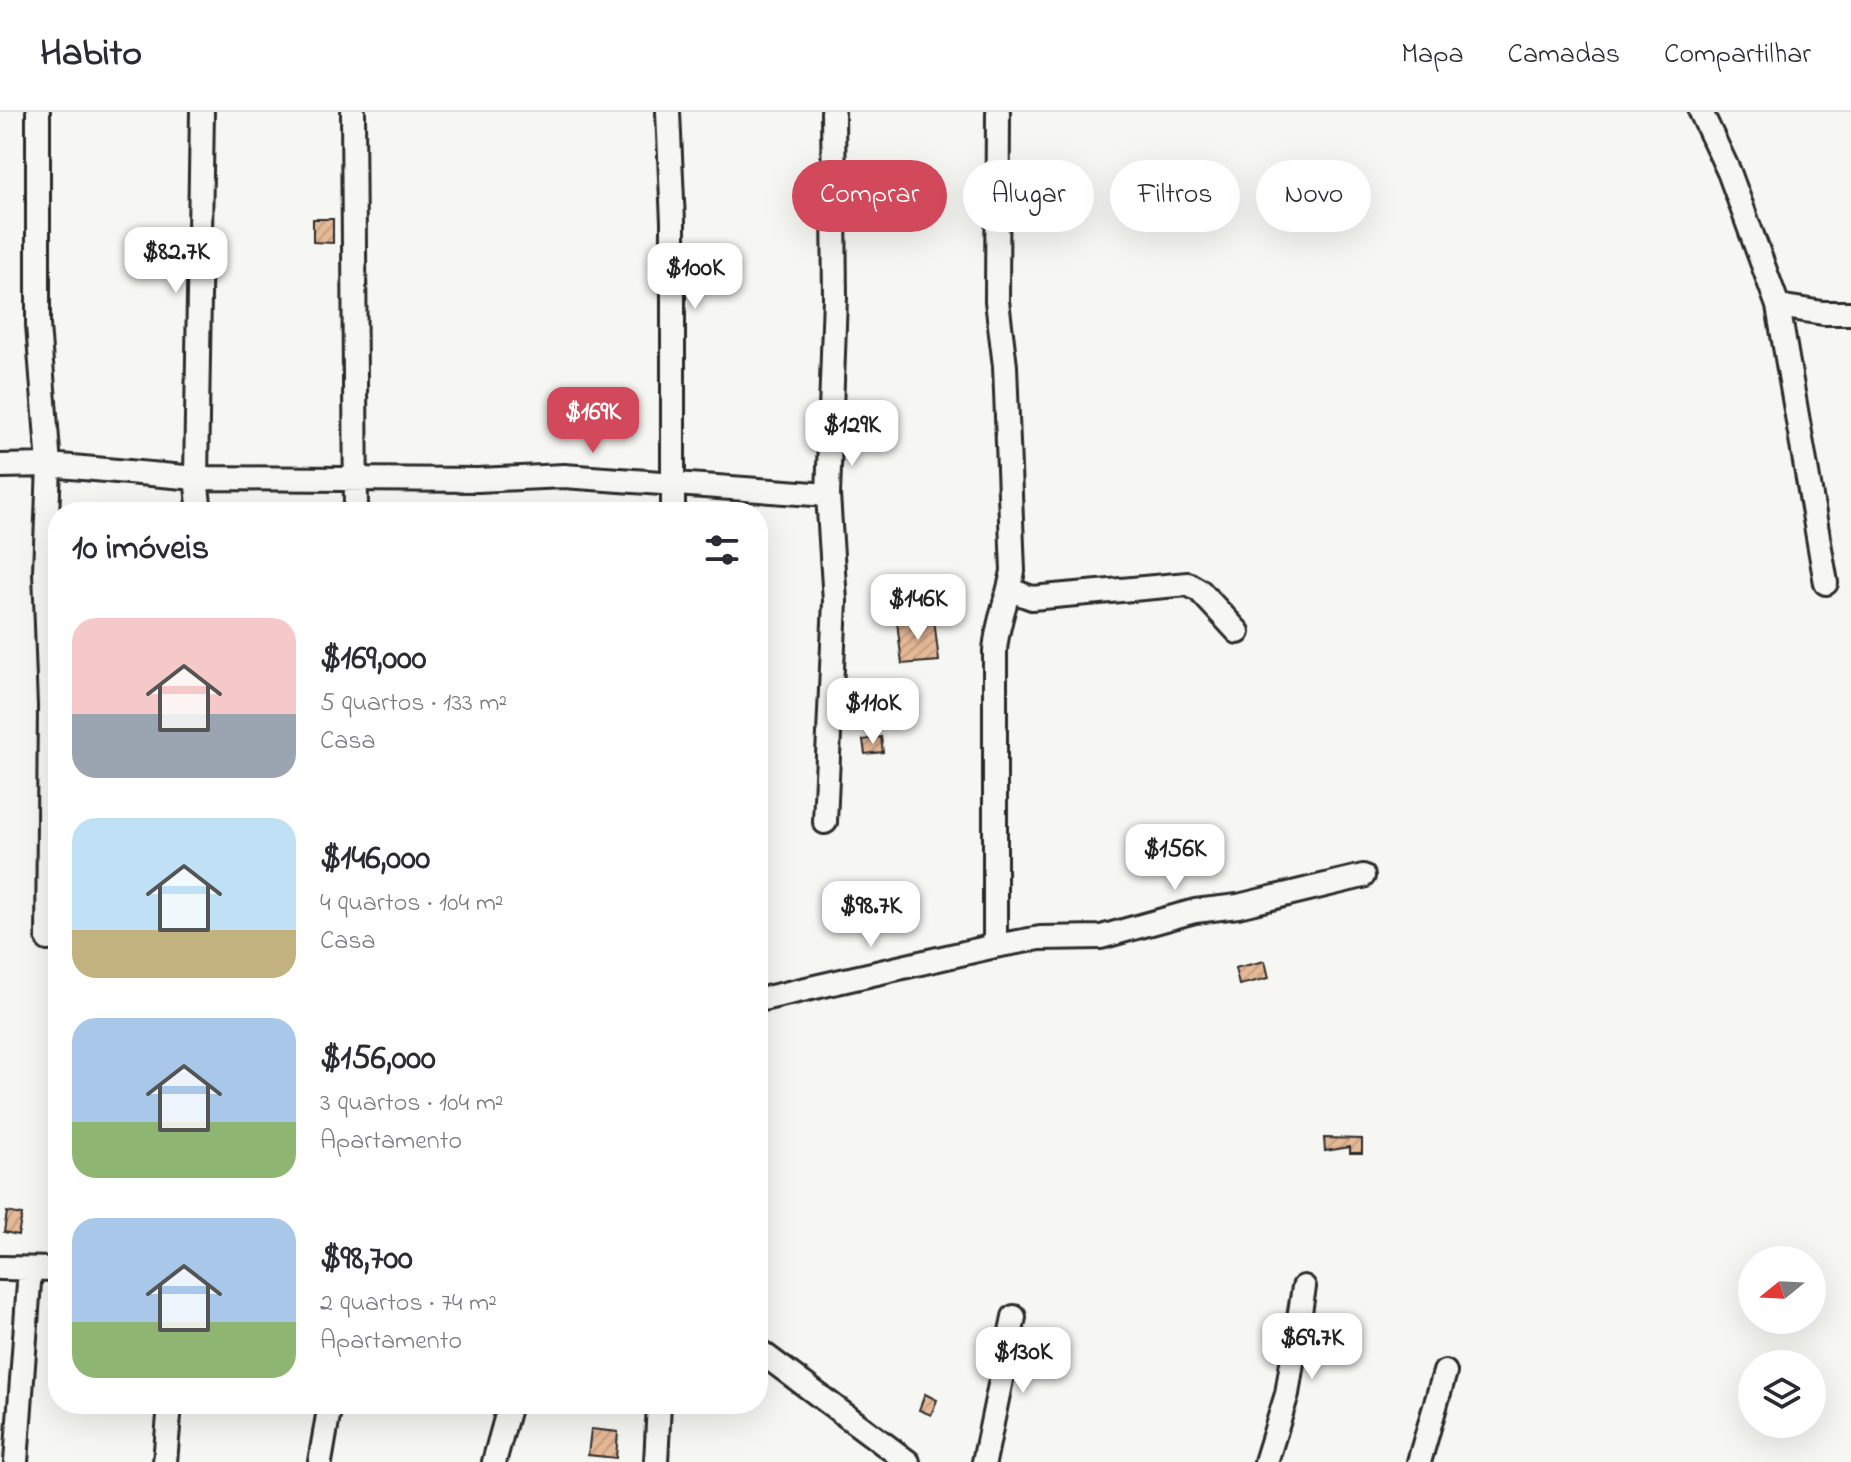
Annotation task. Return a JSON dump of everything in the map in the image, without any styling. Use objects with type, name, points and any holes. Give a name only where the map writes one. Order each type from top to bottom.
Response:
[{"type":"street","points":[[38,112],[39,357],[49,465],[45,543],[48,641]]},
{"type":"street","points":[[199,502],[196,478],[202,112]]},
{"type":"street","points":[[353,112],[356,502]]},
{"type":"street","points":[[668,112],[673,222],[673,502]]},
{"type":"street","points":[[825,822],[835,601],[828,495],[835,297],[833,112]]},
{"type":"street","points":[[995,946],[995,651],[997,623],[1010,590],[1012,558],[1005,366],[997,301],[998,112]]},
{"type":"street","points":[[1701,112],[1729,172],[1778,306],[1826,583]]},
{"type":"street","points":[[1778,306],[1823,313],[1851,313]]},
{"type":"street","points":[[0,466],[49,465],[196,478],[478,480],[564,476],[828,495]]},
{"type":"street","points":[[1010,590],[1032,598],[1188,584],[1200,591],[1238,632]]},
{"type":"street","points":[[768,998],[995,946],[1040,938],[1101,937],[1184,913],[1238,906],[1363,876]]},
{"type":"street","points":[[0,1268],[48,1269]]},
{"type":"street","points":[[16,1462],[30,1269]]},
{"type":"street","points":[[1266,1462],[1287,1394],[1304,1287]]},
{"type":"street","points":[[984,1462],[1014,1317]]},
{"type":"street","points":[[768,1357],[908,1462]]},
{"type":"street","points":[[1419,1462],[1445,1372]]},
{"type":"street","points":[[165,1462],[169,1414]]},
{"type":"street","points":[[320,1462],[328,1414]]},
{"type":"street","points":[[494,1462],[507,1414]]},
{"type":"street","points":[[656,1462],[658,1414]]},
{"type":"building","points":[[313,219],[333,219],[333,243],[313,242]]},
{"type":"building","points":[[934,619],[939,661],[902,664],[897,622]]},
{"type":"building","points":[[881,737],[883,752],[865,754],[863,740]]},
{"type":"building","points":[[1265,961],[1269,978],[1239,985],[1235,968]]},
{"type":"building","points":[[1324,1138],[1362,1139],[1362,1153],[1350,1153],[1350,1147],[1325,1151]]},
{"type":"building","points":[[7,1212],[22,1215],[18,1235],[4,1232]]},
{"type":"building","points":[[925,1394],[937,1400],[931,1415],[919,1410]]},
{"type":"building","points":[[591,1429],[618,1432],[616,1458],[588,1455]]}]
